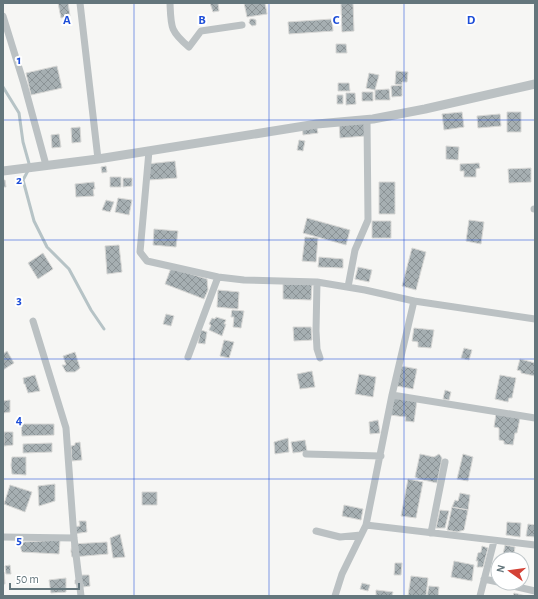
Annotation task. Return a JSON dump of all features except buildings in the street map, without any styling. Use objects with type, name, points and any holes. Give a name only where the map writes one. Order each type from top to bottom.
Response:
[{"type":"street","points":[[80,3],[98,159]]},
{"type":"street","points":[[170,3],[170,21],[173,31],[177,37],[189,47],[201,31],[242,25]]},
{"type":"street","points":[[3,16],[24,84],[46,165]]},
{"type":"street","points":[[348,287],[355,250],[368,220],[367,120],[425,109],[535,84]]},
{"type":"street","points":[[3,171],[98,159],[318,124],[373,119]]},
{"type":"street","points":[[149,151],[140,252],[147,261],[218,277],[244,280],[317,282],[414,301],[535,319]]},
{"type":"street","points":[[188,356],[218,277]]},
{"type":"street","points":[[317,282],[316,331],[317,349],[320,358]]},
{"type":"street","points":[[335,596],[342,574],[366,525],[392,395],[414,301]]},
{"type":"street","points":[[33,321],[66,428],[74,538],[81,596]]},
{"type":"street","points":[[392,395],[535,418]]},
{"type":"street","points":[[306,454],[381,456]]},
{"type":"street","points":[[431,533],[445,462]]},
{"type":"street","points":[[366,525],[535,545]]},
{"type":"street","points":[[316,531],[340,537],[361,535]]},
{"type":"street","points":[[3,537],[74,538]]},
{"type":"street","points":[[480,596],[494,541]]},
{"type":"street","points":[[484,579],[490,581]]},
{"type":"waterway","points":[[3,87],[19,113],[23,142],[30,167],[23,180],[34,221],[47,247],[69,269],[91,310],[104,329]]}]
